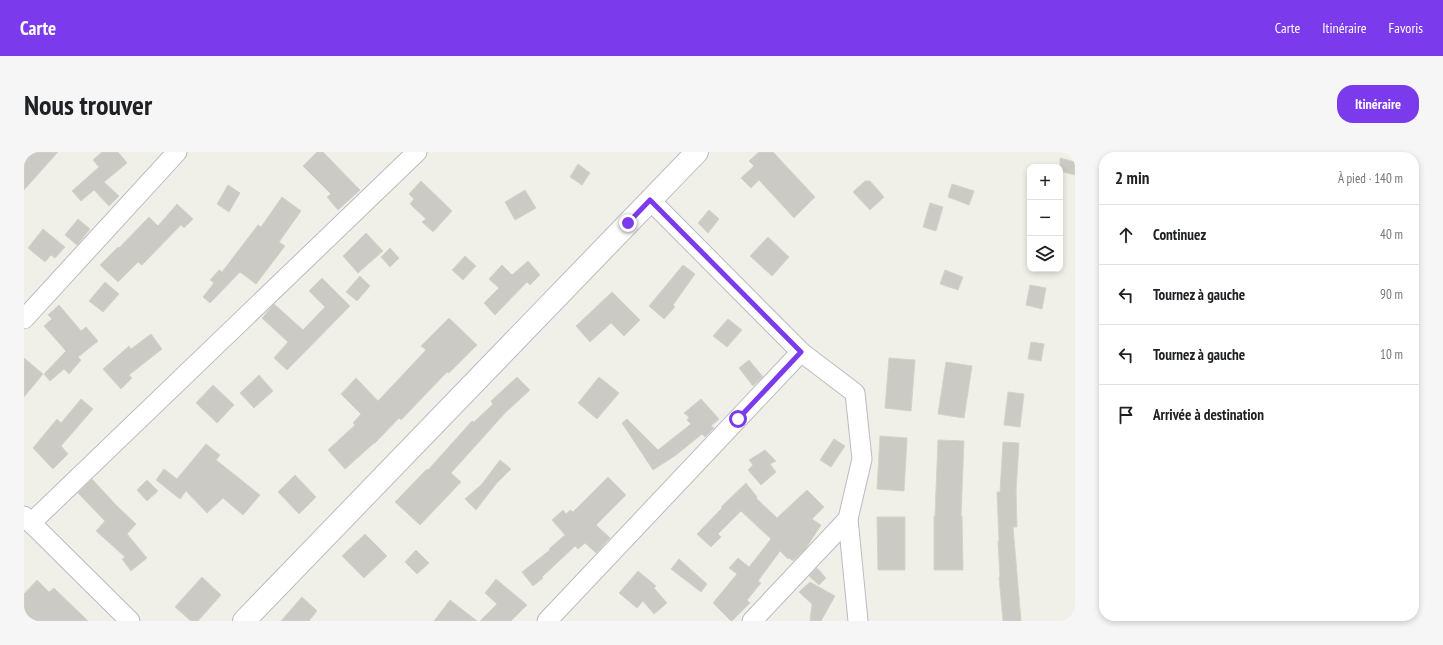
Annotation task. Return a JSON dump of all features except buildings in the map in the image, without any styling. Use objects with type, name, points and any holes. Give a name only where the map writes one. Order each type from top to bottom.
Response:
[{"type":"street","points":[[24,319],[177,152]]},
{"type":"street","points":[[130,621],[27,520],[417,152]]},
{"type":"street","points":[[244,621],[697,152]]},
{"type":"street","points":[[650,200],[801,352],[855,393],[862,459],[848,519],[858,621]]},
{"type":"street","points":[[547,621],[801,352]]},
{"type":"street","points":[[752,621],[848,519]]},
{"type":"route","points":[[628,223],[650,200],[801,352],[738,419]]}]
